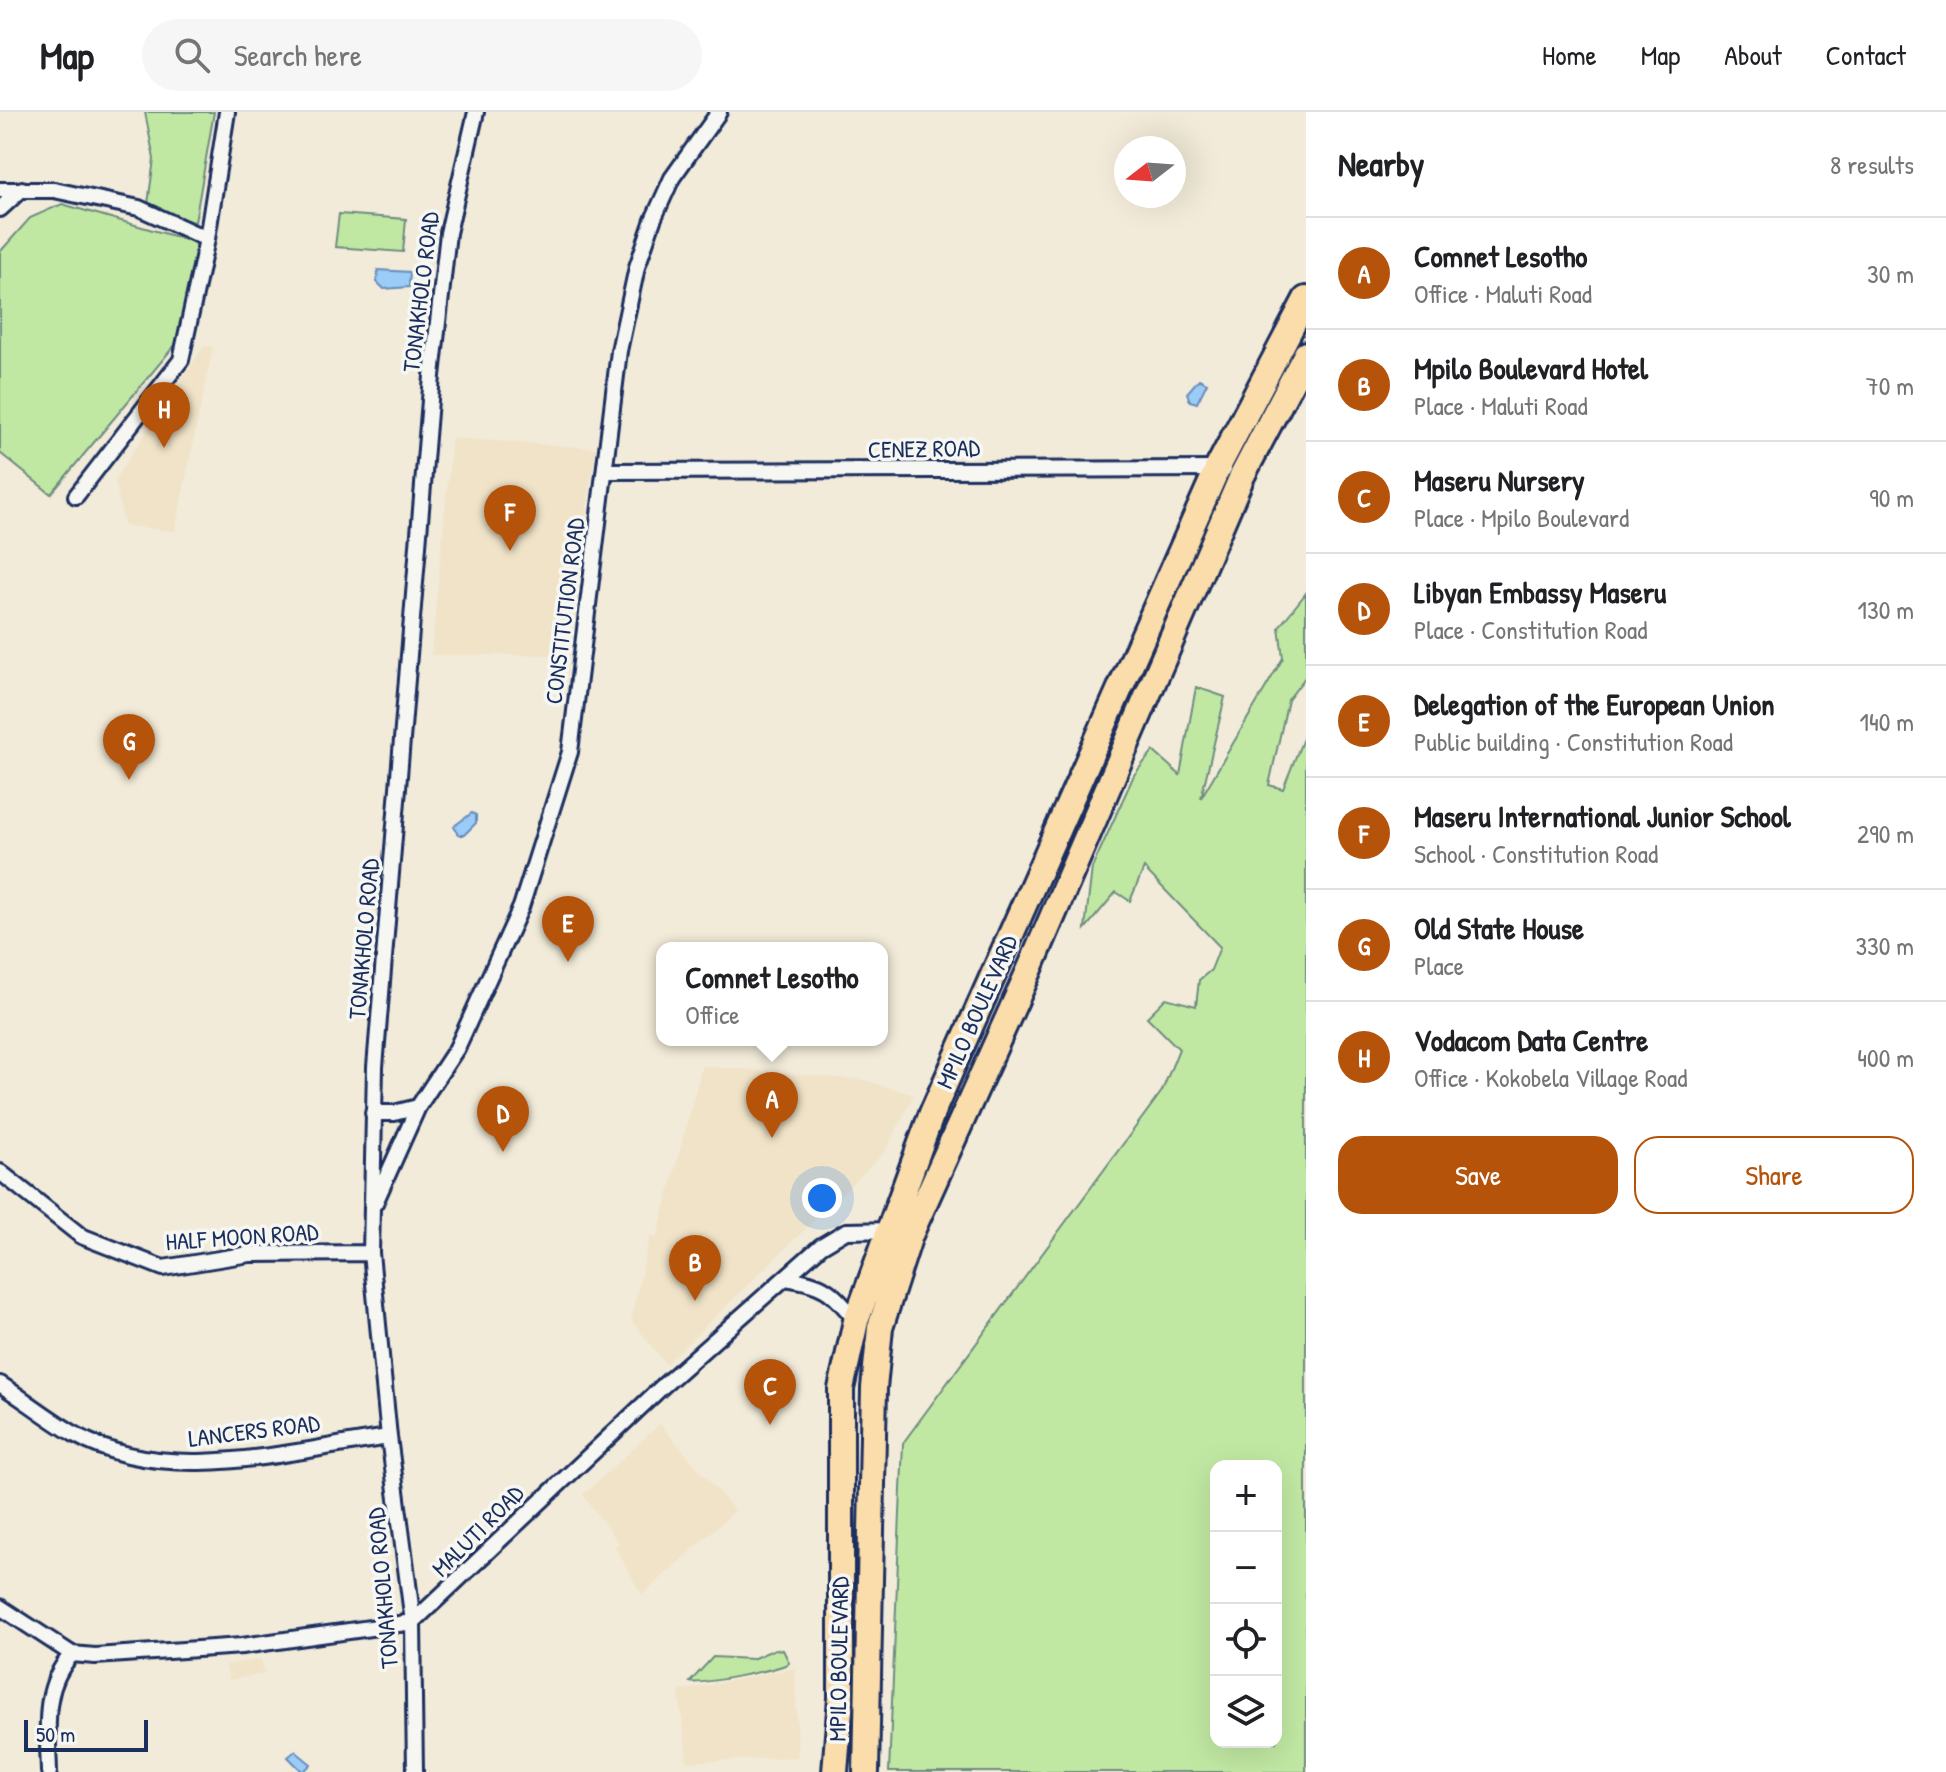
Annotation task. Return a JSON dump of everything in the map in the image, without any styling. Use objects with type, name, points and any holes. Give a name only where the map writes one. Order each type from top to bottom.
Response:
[{"type":"highway","name":"MPILO BOULEVARD","points":[[866,1772],[874,1388],[880,1328],[899,1231],[932,1113],[1218,467],[1306,299]]},
{"type":"highway","name":"MPILO BOULEVARD","points":[[835,1772],[841,1698],[841,1389],[856,1321],[1029,971],[1242,476],[1306,354]]},
{"type":"street","points":[[76,496],[181,360],[207,239],[227,112]]},
{"type":"street","name":"TONAKHOLO ROAD","points":[[415,1772],[413,1622],[389,1437],[371,1253],[373,1113],[432,376],[448,233],[476,112]]},
{"type":"street","name":"CONSTITUTION ROAD","points":[[373,1208],[418,1107],[457,1048],[521,907],[570,752],[619,351],[637,267],[672,178],[719,112]]},
{"type":"street","points":[[0,209],[22,189]]},
{"type":"street","points":[[0,190],[54,190],[139,208],[207,239]]},
{"type":"street","name":"CENEZ ROAD","points":[[605,471],[1218,467],[1242,476]]},
{"type":"street","points":[[373,1113],[394,1113],[418,1107]]},
{"type":"street","name":"HALF MOON ROAD","points":[[0,1172],[81,1236],[163,1268],[250,1254],[371,1253]]},
{"type":"street","name":"MALUTI ROAD","points":[[413,1622],[434,1607],[553,1488],[821,1246],[846,1231],[899,1231]]},
{"type":"street","points":[[785,1278],[813,1282],[831,1291],[856,1321]]},
{"type":"street","name":"LANCERS ROAD","points":[[0,1384],[78,1436],[156,1460],[199,1463],[389,1437]]},
{"type":"street","points":[[0,1607],[72,1654],[125,1655],[242,1646],[413,1622]]},
{"type":"street","points":[[49,1772],[48,1700],[58,1669],[72,1654]]},
{"type":"shaded area","points":[[204,346],[213,347],[175,531],[124,526],[115,479]]},
{"type":"shaded area","points":[[452,438],[596,448],[564,655],[431,655]]},
{"type":"shaded area","points":[[702,1066],[864,1080],[914,1095],[885,1152],[666,1364],[632,1321],[632,1314],[650,1236],[657,1238]]},
{"type":"shaded area","points":[[660,1424],[735,1511],[642,1595],[615,1547],[619,1543],[583,1495]]},
{"type":"shaded area","points":[[261,1659],[264,1674],[229,1680],[226,1665]]},
{"type":"shaded area","points":[[795,1668],[798,1757],[687,1762],[679,1691]]},
{"type":"green space","points":[[145,112],[214,112],[195,222],[168,216],[148,204],[154,159]]},
{"type":"green space","points":[[62,204],[205,245],[175,345],[51,494],[0,453],[0,252],[30,218]]},
{"type":"green space","points":[[339,214],[406,219],[403,252],[335,247]]},
{"type":"green space","points":[[1306,593],[1306,676],[1288,700],[1269,785],[1283,789],[1306,731],[1306,1772],[889,1772],[903,1443],[1162,1091],[1179,1049],[1147,1017],[1166,998],[1196,1006],[1199,980],[1211,970],[1220,947],[1144,868],[1130,901],[1116,892],[1085,929],[1092,868],[1134,775],[1153,751],[1180,775],[1196,687],[1225,697],[1201,798],[1283,658],[1279,627]]},
{"type":"green space","points":[[775,1649],[783,1650],[789,1662],[787,1664],[738,1676],[690,1682],[713,1657],[752,1659]]},
{"type":"water","points":[[378,270],[410,272],[409,287],[384,289],[377,282]]},
{"type":"water","points":[[1199,379],[1207,383],[1197,403],[1190,401],[1187,393]]},
{"type":"water","points":[[472,813],[476,815],[476,823],[464,835],[458,835],[454,826]]},
{"type":"water","points":[[295,1751],[311,1764],[303,1772],[288,1757]]},
{"type":"place","name":"Vodacom Data Centre","points":[[164,448]]},
{"type":"place","name":"Maseru International Junior School","points":[[510,551]]},
{"type":"place","name":"Old State House","points":[[129,780]]},
{"type":"place","name":"Delegation of the European Union","points":[[568,962]]},
{"type":"place","name":"Comnet Lesotho","points":[[772,1138]]},
{"type":"place","name":"Libyan Embassy Maseru","points":[[503,1152]]},
{"type":"place","name":"Mpilo Boulevard Hotel","points":[[695,1301]]},
{"type":"place","name":"Maseru Nursery","points":[[770,1425]]}]
